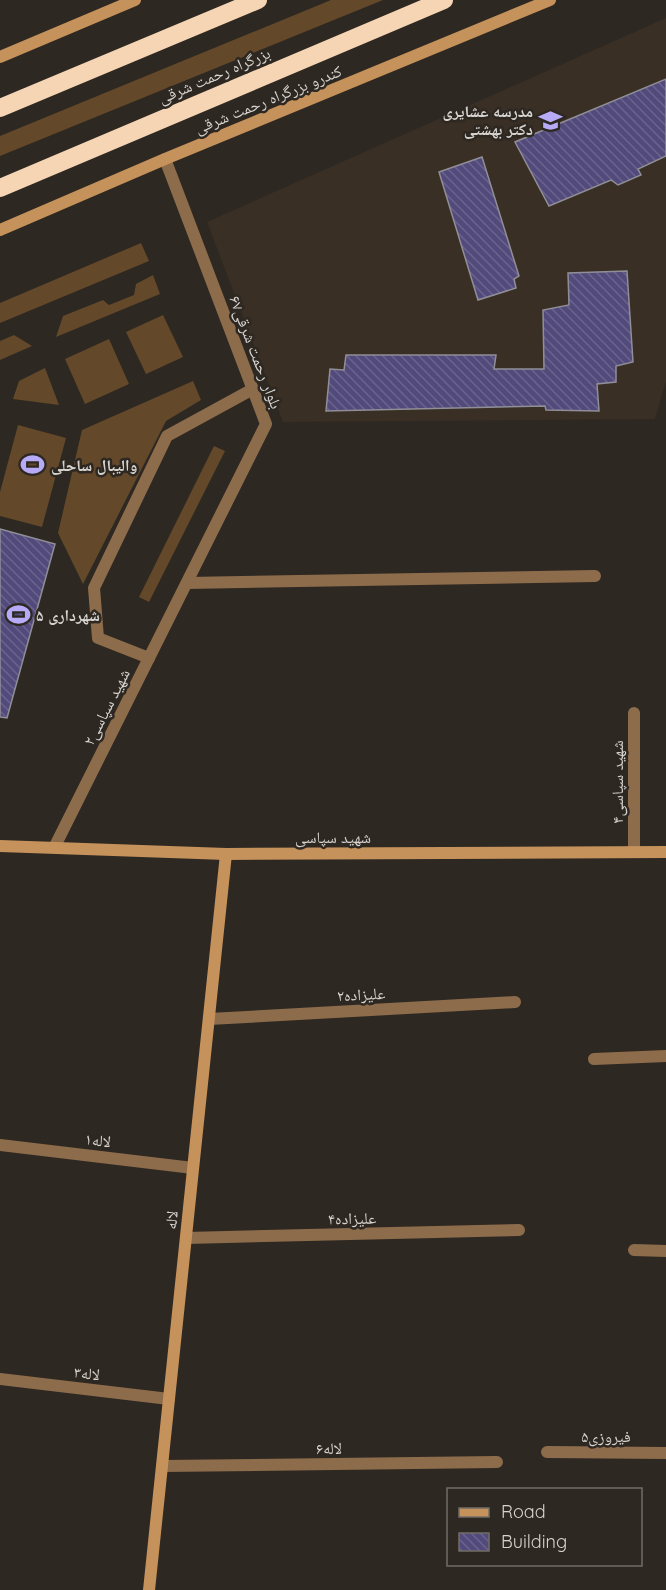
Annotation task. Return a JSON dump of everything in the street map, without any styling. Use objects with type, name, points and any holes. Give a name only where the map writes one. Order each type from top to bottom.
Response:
[{"type":"highway","points":[[0,108],[258,0]]},
{"type":"highway","name":"بزرگراه رحمت شرقی","points":[[0,188],[444,0]]},
{"type":"street","points":[[0,57],[135,0]]},
{"type":"street","name":"کندرو بزرگراه رحمت شرقی","points":[[0,230],[165,159],[550,0]]},
{"type":"street","name":"بلوار رحمت شرقی۶۷","points":[[165,159],[266,424],[187,583]]},
{"type":"street","points":[[149,658],[98,638],[94,588],[167,436],[253,389]]},
{"type":"street","points":[[187,583],[595,576]]},
{"type":"street","name":"شهید سپاسی۲","points":[[55,846],[187,583]]},
{"type":"street","name":"شهید سپاسی۴","points":[[633,712],[634,852]]},
{"type":"street","name":"شهید سپاسی","points":[[0,846],[55,846],[226,854],[666,852]]},
{"type":"street","name":"لاله","points":[[149,1590],[226,854]]},
{"type":"street","name":"علیزاده۲","points":[[209,1019],[515,1002]]},
{"type":"street","points":[[594,1059],[666,1056]]},
{"type":"street","name":"۱لاله","points":[[0,1145],[193,1168]]},
{"type":"street","name":"علیزاده۴","points":[[186,1238],[519,1230]]},
{"type":"street","points":[[634,1250],[666,1251]]},
{"type":"street","name":"۳لاله","points":[[0,1379],[169,1399]]},
{"type":"street","name":"فیروزی۵","points":[[547,1452],[666,1453]]},
{"type":"street","name":"۶لاله","points":[[162,1466],[497,1462]]},
{"type":"shaded area","points":[[331,0],[383,0],[0,156],[0,136]]},
{"type":"shaded area","name":"مدرسه عشایری دکتر بهشتی","points":[[666,18],[666,381],[655,419],[283,422],[207,222]]},
{"type":"shaded area","points":[[141,243],[149,261],[0,323],[0,303]]},
{"type":"shaded area","points":[[153,275],[160,294],[56,337],[63,316],[103,300],[109,305],[134,295],[136,284]]},
{"type":"shaded area","points":[[163,315],[183,357],[146,374],[126,332]]},
{"type":"shaded area","points":[[14,335],[32,346],[0,360],[0,341]]},
{"type":"shaded area","points":[[109,339],[129,384],[85,404],[65,359]]},
{"type":"shaded area","points":[[45,368],[59,405],[13,399],[19,381]]},
{"type":"shaded area","points":[[193,381],[201,400],[166,421],[83,584],[58,533],[82,430]]},
{"type":"shaded area","name":"والیبال ساحلی","points":[[18,425],[66,438],[42,527],[0,516],[0,492]]},
{"type":"shaded area","points":[[214,446],[225,451],[149,602],[139,597]]},
{"type":"building","points":[[666,79],[666,156],[638,169],[641,175],[618,185],[611,180],[549,206],[515,142]]},
{"type":"building","points":[[482,157],[519,276],[514,279],[516,288],[478,300],[439,172]]},
{"type":"building","points":[[627,271],[633,362],[616,366],[616,382],[597,384],[599,411],[546,410],[545,406],[326,411],[330,369],[344,370],[346,355],[496,355],[494,369],[544,369],[543,310],[569,305],[568,273]]},
{"type":"building","name":"شهرداری ۵","points":[[0,529],[55,544],[7,718],[0,717]]},
{"type":"place","name":"مدرسه عشایری دکتر بهشتی","points":[[551,120]]},
{"type":"place","name":"والیبال ساحلی","points":[[33,465]]},
{"type":"place","name":"شهرداری ۵","points":[[18,615]]}]
